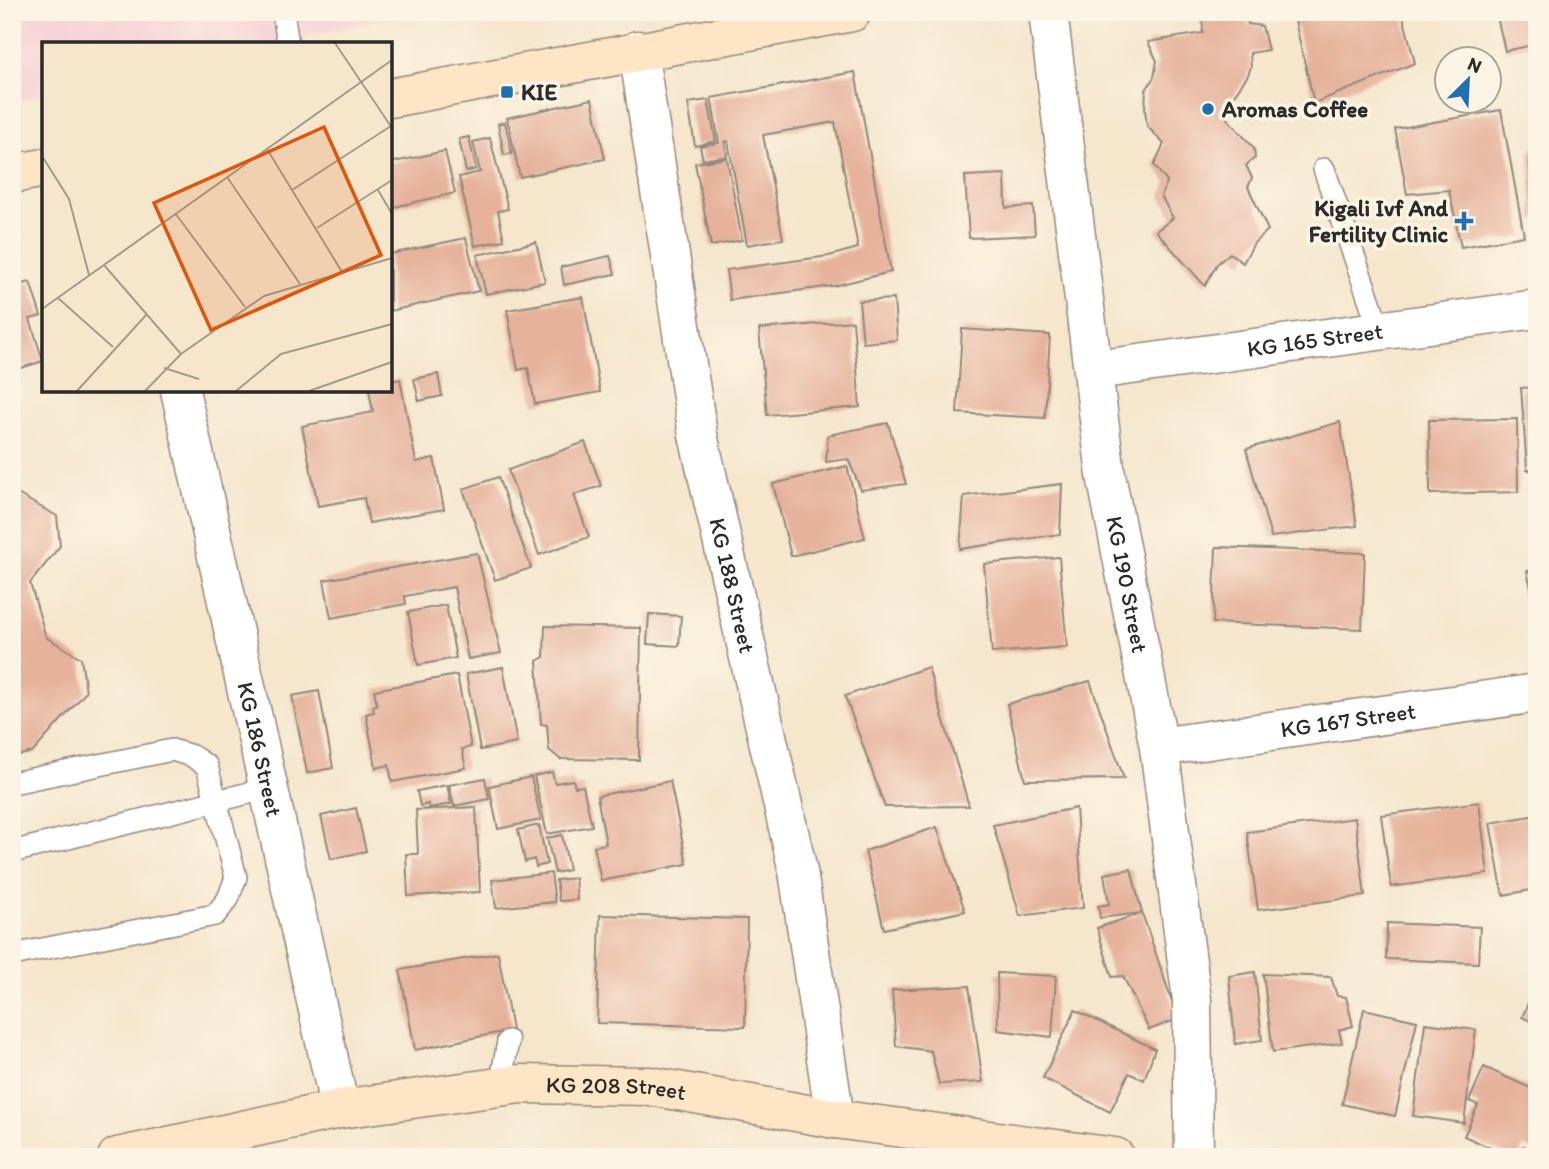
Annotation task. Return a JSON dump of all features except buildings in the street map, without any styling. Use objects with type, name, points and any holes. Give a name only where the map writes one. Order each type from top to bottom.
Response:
[{"type":"street","points":[[392,98],[852,12]]},
{"type":"street","name":"KG 190 Street","points":[[1048,12],[1095,370],[1106,475],[1159,747],[1192,1000],[1194,1157]]},
{"type":"street","name":"KG 188 Street","points":[[638,50],[698,435],[798,871],[835,1118]]},
{"type":"street","points":[[12,174],[42,168]]},
{"type":"street","name":"KG 165 Street","points":[[1095,370],[1537,309]]},
{"type":"street","name":"KG 186 Street","points":[[180,392],[340,1109]]},
{"type":"street","name":"KG 167 Street","points":[[1159,747],[1537,693]]},
{"type":"street","name":"KG 208 Street","points":[[117,1157],[340,1109],[520,1084],[650,1086],[835,1118],[1115,1157]]},
{"type":"lane","points":[[283,12],[288,42]]},
{"type":"lane","points":[[1324,169],[1380,331]]},
{"type":"lane","points":[[12,783],[172,750],[192,755],[207,766],[236,877],[228,899],[215,915],[12,955]]},
{"type":"lane","points":[[12,852],[269,789]]},
{"type":"lane","points":[[500,1087],[508,1041]]},
{"type":"shaded area","points":[[12,12],[416,12],[282,42],[42,42],[42,94],[12,101]]},
{"type":"place","name":"KIE","points":[[507,92]]},
{"type":"place","name":"Aromas Coffee","points":[[1208,109]]},
{"type":"place","name":"Kigali Ivf And Fertility Clinic","points":[[1464,221]]}]
